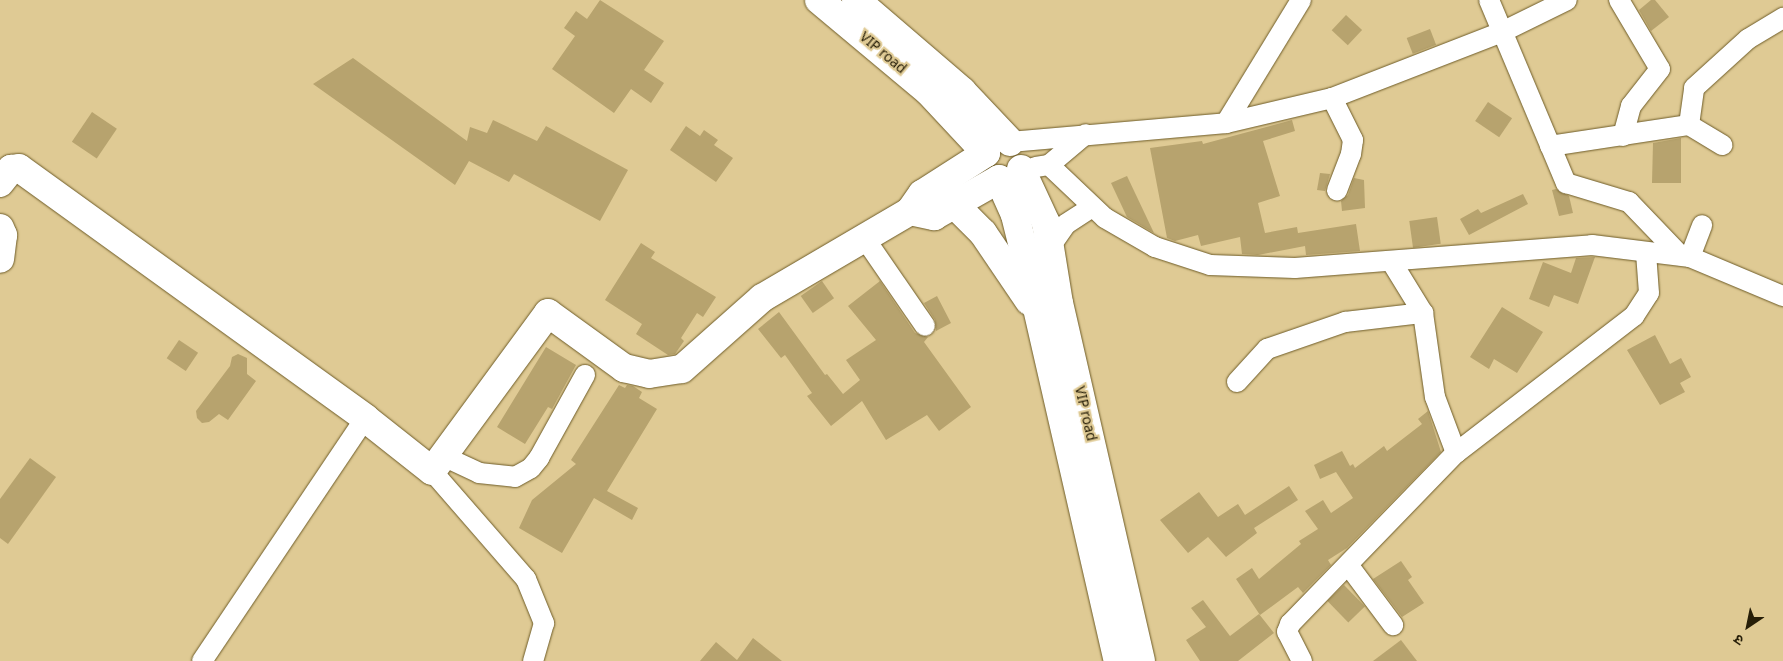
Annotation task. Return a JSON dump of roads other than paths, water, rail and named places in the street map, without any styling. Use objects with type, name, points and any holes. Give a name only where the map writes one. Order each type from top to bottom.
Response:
[{"type":"main road","name":"VIP road","points":[[819,0],[998,148]]},
{"type":"main road","name":"VIP road","points":[[856,0],[962,92],[998,148]]},
{"type":"main road","points":[[0,183],[11,169],[19,168],[365,418],[437,464],[548,313],[624,368],[649,374],[682,369],[762,298],[863,236],[910,210],[922,194],[998,148],[1020,150],[1010,174],[956,206],[934,216],[910,210]]},
{"type":"main road","name":"VIP road","points":[[1010,174],[1043,214],[1061,312],[1141,661]]},
{"type":"main road","name":"VIP road","points":[[1010,174],[1015,215],[1035,311],[1118,661]]},
{"type":"main road","points":[[956,206],[983,233],[1035,311]]},
{"type":"main road","points":[[0,228],[3,235],[0,259]]},
{"type":"street","points":[[1226,123],[1301,0]]},
{"type":"street","points":[[1489,0],[1566,183],[1628,202],[1685,256]]},
{"type":"street","points":[[998,148],[1086,134],[1226,123],[1332,98],[1502,32],[1567,0]]},
{"type":"street","points":[[1620,0],[1660,69],[1631,106],[1623,136]]},
{"type":"street","points":[[1689,125],[1694,88],[1748,39],[1783,18]]},
{"type":"street","points":[[1332,98],[1353,140],[1351,154],[1337,190]]},
{"type":"street","points":[[1550,146],[1689,125],[1722,145]]},
{"type":"street","points":[[1010,174],[1049,165],[1086,134]]},
{"type":"street","points":[[1049,165],[1092,207],[1155,247],[1210,265],[1295,268],[1592,245],[1646,253],[1685,256],[1783,296]]},
{"type":"street","points":[[1050,247],[1066,224],[1092,207]]},
{"type":"street","points":[[1685,256],[1702,224]]},
{"type":"street","points":[[863,236],[925,326]]},
{"type":"street","points":[[1302,661],[1288,628],[1456,453],[1634,316],[1649,293],[1646,253]]},
{"type":"street","points":[[1391,261],[1423,314],[1435,397],[1456,453]]},
{"type":"street","points":[[1237,382],[1267,349],[1345,322],[1423,314]]},
{"type":"street","points":[[437,464],[479,473],[515,477],[531,468],[539,458],[585,375]]},
{"type":"street","points":[[202,661],[365,418]]},
{"type":"street","points":[[437,464],[526,579],[544,623],[533,661]]},
{"type":"street","points":[[1349,566],[1393,625]]}]
